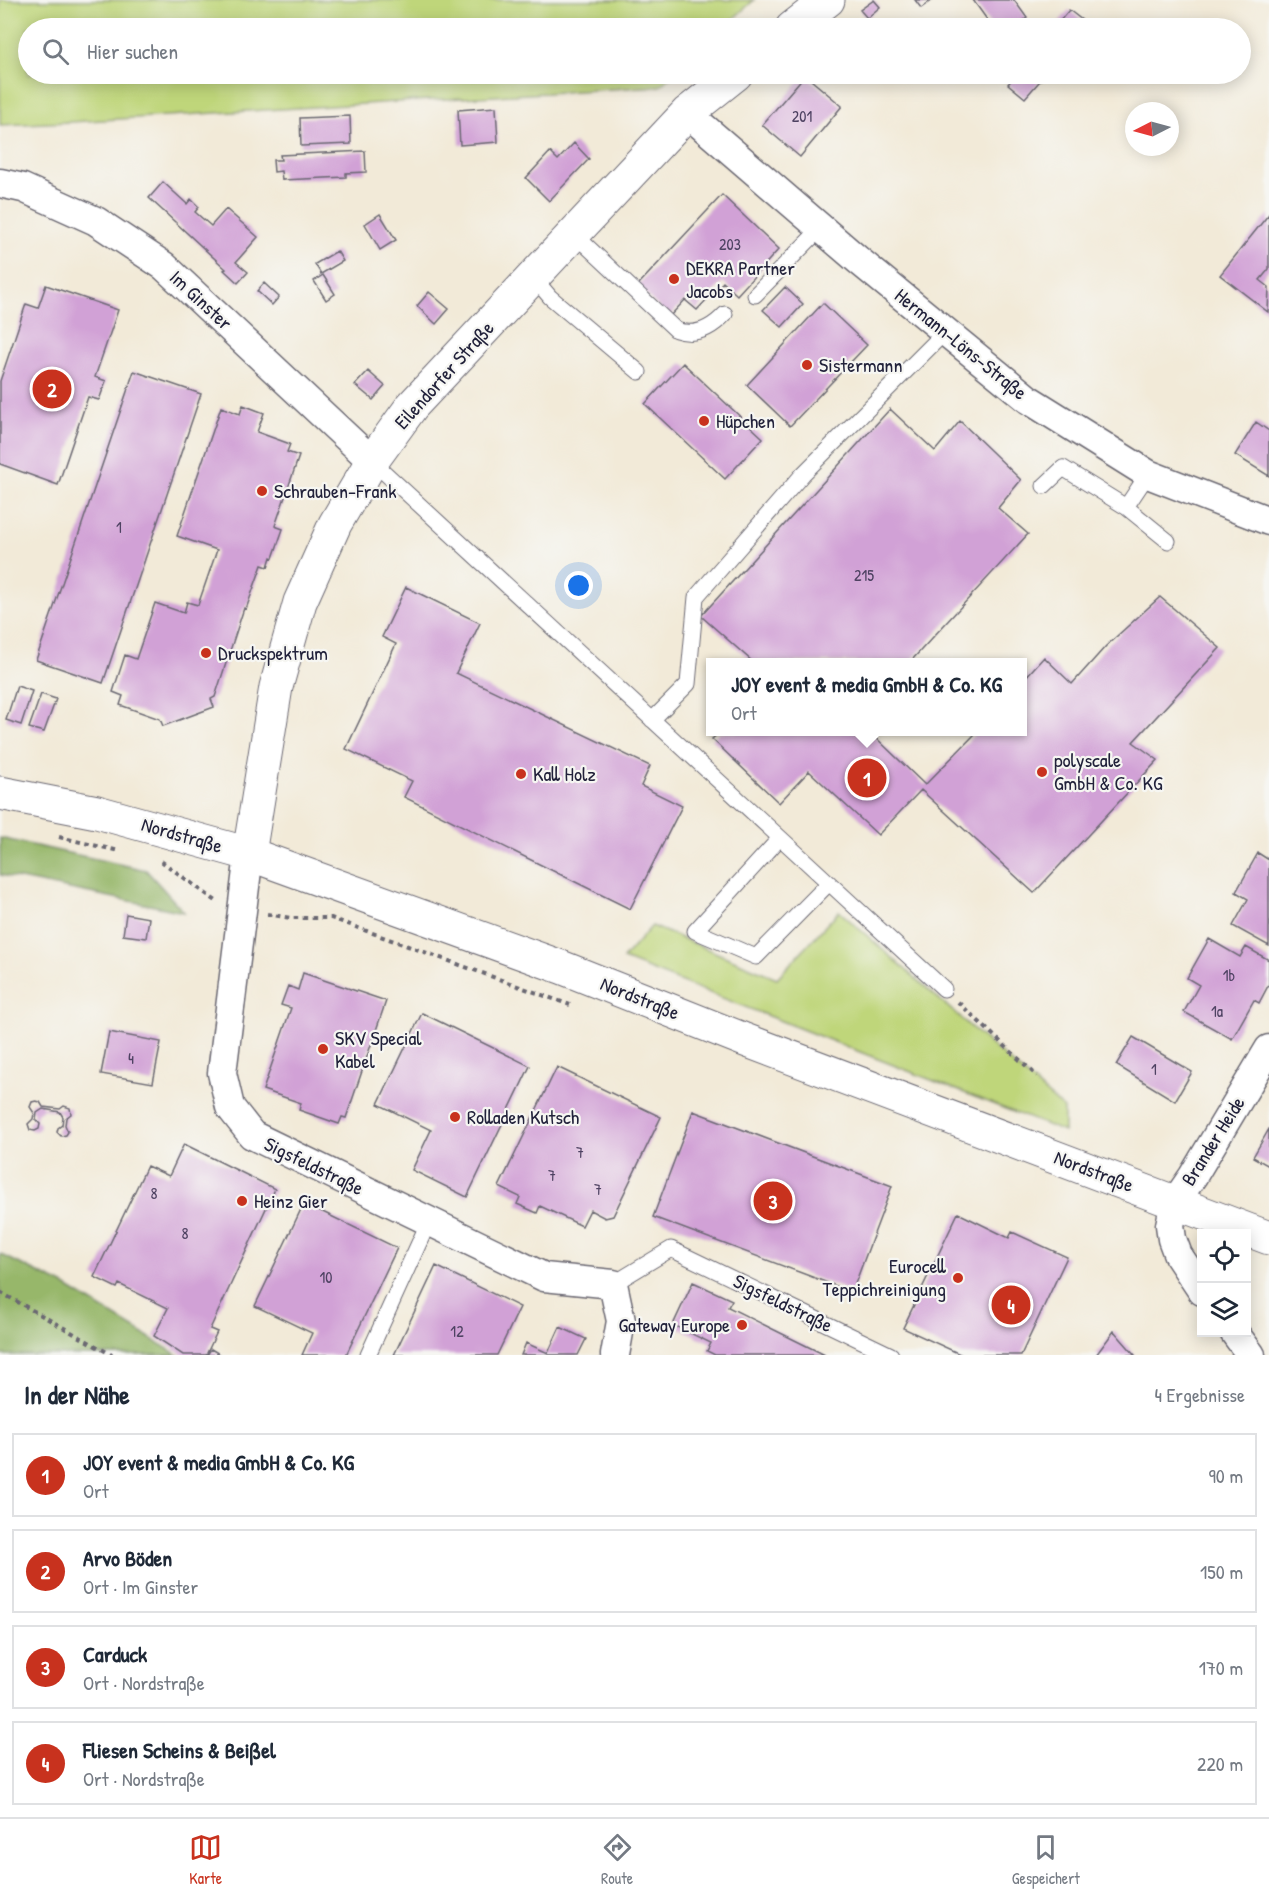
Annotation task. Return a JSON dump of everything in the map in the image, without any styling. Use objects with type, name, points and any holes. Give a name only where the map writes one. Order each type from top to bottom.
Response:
[{"type":"street","name":"Eilendorfer Straße","points":[[249,854],[276,687],[300,602],[335,524],[372,461],[412,406],[687,113],[723,84]]},
{"type":"street","name":"Hermann-Löns-Straße","points":[[687,113],[821,228],[1028,399],[1148,474],[1269,521]]},
{"type":"street","name":"Im Ginster","points":[[0,183],[24,188],[96,221],[164,266],[372,461]]},
{"type":"street","name":"Nordstraße","points":[[0,792],[97,812],[249,854],[561,967],[745,1041],[1269,1238]]},
{"type":"street","name":"Sigsfeldstraße","points":[[249,854],[222,1073],[230,1107],[252,1135],[544,1277],[613,1284]]},
{"type":"street","name":"Brander Heide","points":[[1175,1202],[1269,1049]]},
{"type":"street","points":[[1175,1202],[1170,1225],[1172,1239],[1178,1255],[1197,1284]]},
{"type":"street","points":[[613,1284],[621,1321],[615,1355]]},
{"type":"street","points":[[1238,1337],[1251,1355]]},
{"type":"lane","points":[[755,295],[821,228]]},
{"type":"lane","points":[[574,234],[676,330],[696,332],[717,323],[725,314]]},
{"type":"lane","points":[[533,277],[550,297],[639,372]]},
{"type":"lane","points":[[652,720],[688,684],[696,597],[803,474],[945,332]]},
{"type":"lane","points":[[372,461],[944,989]]},
{"type":"lane","points":[[1044,486],[1063,468],[1126,507],[1168,541]]},
{"type":"lane","points":[[1126,507],[1148,474]]},
{"type":"lane","points":[[780,838],[695,931],[756,957],[829,883]]},
{"type":"lane","points":[[368,1355],[429,1221]]},
{"type":"lane","name":"Sigsfeldstraße","points":[[613,1284],[671,1249],[891,1355]]},
{"type":"path","points":[[48,834],[127,853]]},
{"type":"path","points":[[160,861],[216,901],[241,910],[291,918],[331,918],[574,1006]]},
{"type":"path","points":[[944,989],[1037,1076]]},
{"type":"path","points":[[0,1292],[112,1355]]},
{"type":"green space","points":[[0,0],[754,0],[734,18],[18,18],[18,84],[662,84],[660,86],[0,125]]},
{"type":"green space","points":[[0,838],[146,870],[184,912],[0,875]]},
{"type":"green space","points":[[839,911],[1064,1109],[1064,1132],[623,959],[652,926],[777,978]]},
{"type":"green space","points":[[0,1254],[65,1286],[178,1355],[0,1355]]},
{"type":"building","points":[[874,0],[880,7],[867,18],[860,10]]},
{"type":"building","points":[[915,0],[932,0],[921,8]]},
{"type":"building","points":[[973,0],[1014,0],[1027,18],[986,18]]},
{"type":"building","points":[[1069,10],[1079,18],[1062,18]]},
{"type":"building","points":[[797,84],[816,84],[842,106],[800,157],[762,125]]},
{"type":"building","points":[[1008,84],[1037,84],[1025,98]]},
{"type":"building","points":[[496,107],[498,142],[460,145],[458,110]]},
{"type":"building","points":[[350,116],[351,144],[301,146],[300,118]]},
{"type":"building","points":[[574,143],[589,159],[549,201],[526,178],[550,152],[558,160]]},
{"type":"building","points":[[365,151],[366,172],[346,173],[346,177],[282,180],[281,171],[274,172],[273,160],[281,160],[280,155]]},
{"type":"building","points":[[163,182],[187,204],[191,199],[199,207],[195,212],[211,226],[226,209],[258,237],[236,262],[248,272],[238,283],[224,270],[226,269],[149,198]]},
{"type":"building","points":[[722,195],[779,249],[737,295],[723,282],[697,310],[685,300],[669,317],[637,286]]},
{"type":"building","points":[[380,214],[396,240],[380,250],[365,224]]},
{"type":"building","points":[[1269,214],[1269,269],[1260,280],[1269,287],[1268,312],[1220,275]]},
{"type":"building","points":[[337,251],[343,261],[321,274],[315,264]]},
{"type":"building","points":[[323,275],[335,294],[326,300],[314,281]]},
{"type":"building","points":[[264,283],[279,297],[272,305],[257,291]]},
{"type":"building","points":[[46,285],[118,310],[95,377],[106,381],[99,400],[88,397],[58,485],[0,464],[0,381],[26,304],[38,308]]},
{"type":"building","points":[[785,287],[803,304],[782,327],[763,310]]},
{"type":"building","points":[[429,292],[449,309],[436,324],[417,306]]},
{"type":"building","name":"Sistermann","points":[[823,303],[867,345],[790,426],[747,385]]},
{"type":"building","name":"Hüpchen","points":[[683,363],[763,438],[725,479],[645,404]]},
{"type":"building","points":[[134,371],[201,394],[103,683],[36,660]]},
{"type":"building","points":[[368,371],[385,386],[373,400],[355,385]]},
{"type":"building","points":[[243,405],[264,413],[257,432],[290,444],[287,452],[299,456],[275,526],[283,529],[273,558],[271,557],[268,567],[262,565],[246,609],[244,608],[215,697],[211,699],[214,707],[163,726],[160,719],[120,705],[123,696],[113,692],[125,655],[136,659],[155,603],[184,613],[187,602],[198,605],[217,550],[177,536],[221,407],[240,414]]},
{"type":"building","points":[[890,409],[935,451],[960,421],[1021,480],[998,508],[1028,534],[914,658],[748,658],[701,616]]},
{"type":"building","points":[[1256,422],[1269,431],[1269,476],[1235,455]]},
{"type":"building","name":"Kall Holz","points":[[406,587],[480,623],[456,673],[650,766],[641,786],[682,806],[630,909],[404,797],[412,781],[346,749],[396,644],[382,637]]},
{"type":"building","points":[[1160,597],[1220,648],[1133,742],[1158,760],[1034,893],[921,790],[878,835],[809,771],[779,803],[712,739],[715,736],[874,736],[925,785],[973,736],[1027,736],[1027,676],[1044,657],[1072,684],[1106,646]]},
{"type":"building","points":[[17,686],[32,691],[21,725],[6,720]]},
{"type":"building","points":[[41,694],[56,699],[44,732],[29,728]]},
{"type":"building","points":[[1258,853],[1269,860],[1269,946],[1233,926],[1248,899],[1236,892]]},
{"type":"building","points":[[126,914],[149,918],[146,938],[123,935]]},
{"type":"building","points":[[1209,939],[1240,957],[1246,947],[1269,960],[1269,984],[1259,1003],[1254,1000],[1232,1039],[1184,1012],[1199,985],[1187,978]]},
{"type":"building","name":"SKV Special Kabel","points":[[303,973],[386,1001],[346,1118],[342,1117],[339,1124],[299,1110],[301,1103],[263,1090],[291,1008],[281,1005],[288,986],[298,990]]},
{"type":"building","name":"Rolladen Kutsch","points":[[422,1013],[530,1066],[467,1197],[412,1170],[431,1130],[378,1104]]},
{"type":"building","points":[[109,1032],[161,1042],[153,1083],[101,1074]]},
{"type":"building","points":[[1133,1037],[1192,1072],[1175,1101],[1116,1065]]},
{"type":"building","points":[[557,1067],[661,1117],[613,1216],[605,1218],[590,1210],[582,1226],[540,1206],[537,1213],[517,1204],[520,1197],[499,1187]]},
{"type":"building","points":[[32,1102],[40,1102],[43,1107],[70,1108],[71,1114],[66,1118],[65,1125],[68,1132],[66,1135],[61,1136],[57,1132],[62,1125],[63,1117],[60,1112],[43,1109],[37,1113],[36,1120],[40,1124],[39,1129],[30,1130],[28,1124],[33,1119],[34,1113],[30,1107]]},
{"type":"building","points":[[693,1111],[892,1186],[852,1292],[653,1217]]},
{"type":"building","points":[[1269,1129],[1269,1166],[1253,1157]]},
{"type":"building","points":[[184,1144],[275,1189],[210,1329],[217,1332],[206,1355],[183,1355],[154,1336],[168,1308],[119,1284],[117,1288],[94,1277],[147,1166],[169,1176]]},
{"type":"building","points":[[304,1203],[397,1248],[346,1355],[302,1355],[312,1333],[255,1306]]},
{"type":"building","points":[[958,1213],[1009,1238],[1012,1232],[1067,1257],[1021,1355],[962,1355],[903,1328]]},
{"type":"building","points":[[436,1266],[520,1307],[497,1355],[394,1355]]},
{"type":"building","points":[[693,1282],[732,1300],[728,1307],[825,1355],[715,1355],[707,1351],[711,1343],[673,1325]]},
{"type":"building","points":[[560,1327],[586,1339],[578,1355],[521,1355],[526,1343],[548,1353]]},
{"type":"building","points":[[1114,1331],[1135,1355],[1096,1355]]},
{"type":"building","points":[[211,1349],[221,1355],[207,1355]]},
{"type":"place","name":"DEKRA Partner Jacobs","points":[[674,279]]},
{"type":"place","name":"Sistermann","points":[[807,365]]},
{"type":"place","name":"Arvo Böden","points":[[52,389]]},
{"type":"place","name":"Hüpchen","points":[[704,421]]},
{"type":"place","name":"Schrauben-Frank","points":[[262,491]]},
{"type":"place","name":"Druckspektrum","points":[[206,653]]},
{"type":"place","name":"polyscale GmbH & Co. KG","points":[[1042,772]]},
{"type":"place","name":"Kall Holz","points":[[521,774]]},
{"type":"place","name":"JOY event & media GmbH & Co. KG","points":[[867,778]]},
{"type":"place","name":"SKV Special Kabel","points":[[323,1049]]},
{"type":"place","name":"Rolladen Kutsch","points":[[455,1117]]},
{"type":"place","name":"Heinz Gier","points":[[242,1201]]},
{"type":"place","name":"Carduck","points":[[773,1201]]},
{"type":"place","name":"Eurocell Teppichreinigung","points":[[958,1278]]},
{"type":"place","name":"Fliesen Scheins & Beißel","points":[[1011,1305]]},
{"type":"place","name":"Gateway Europe","points":[[742,1325]]}]
